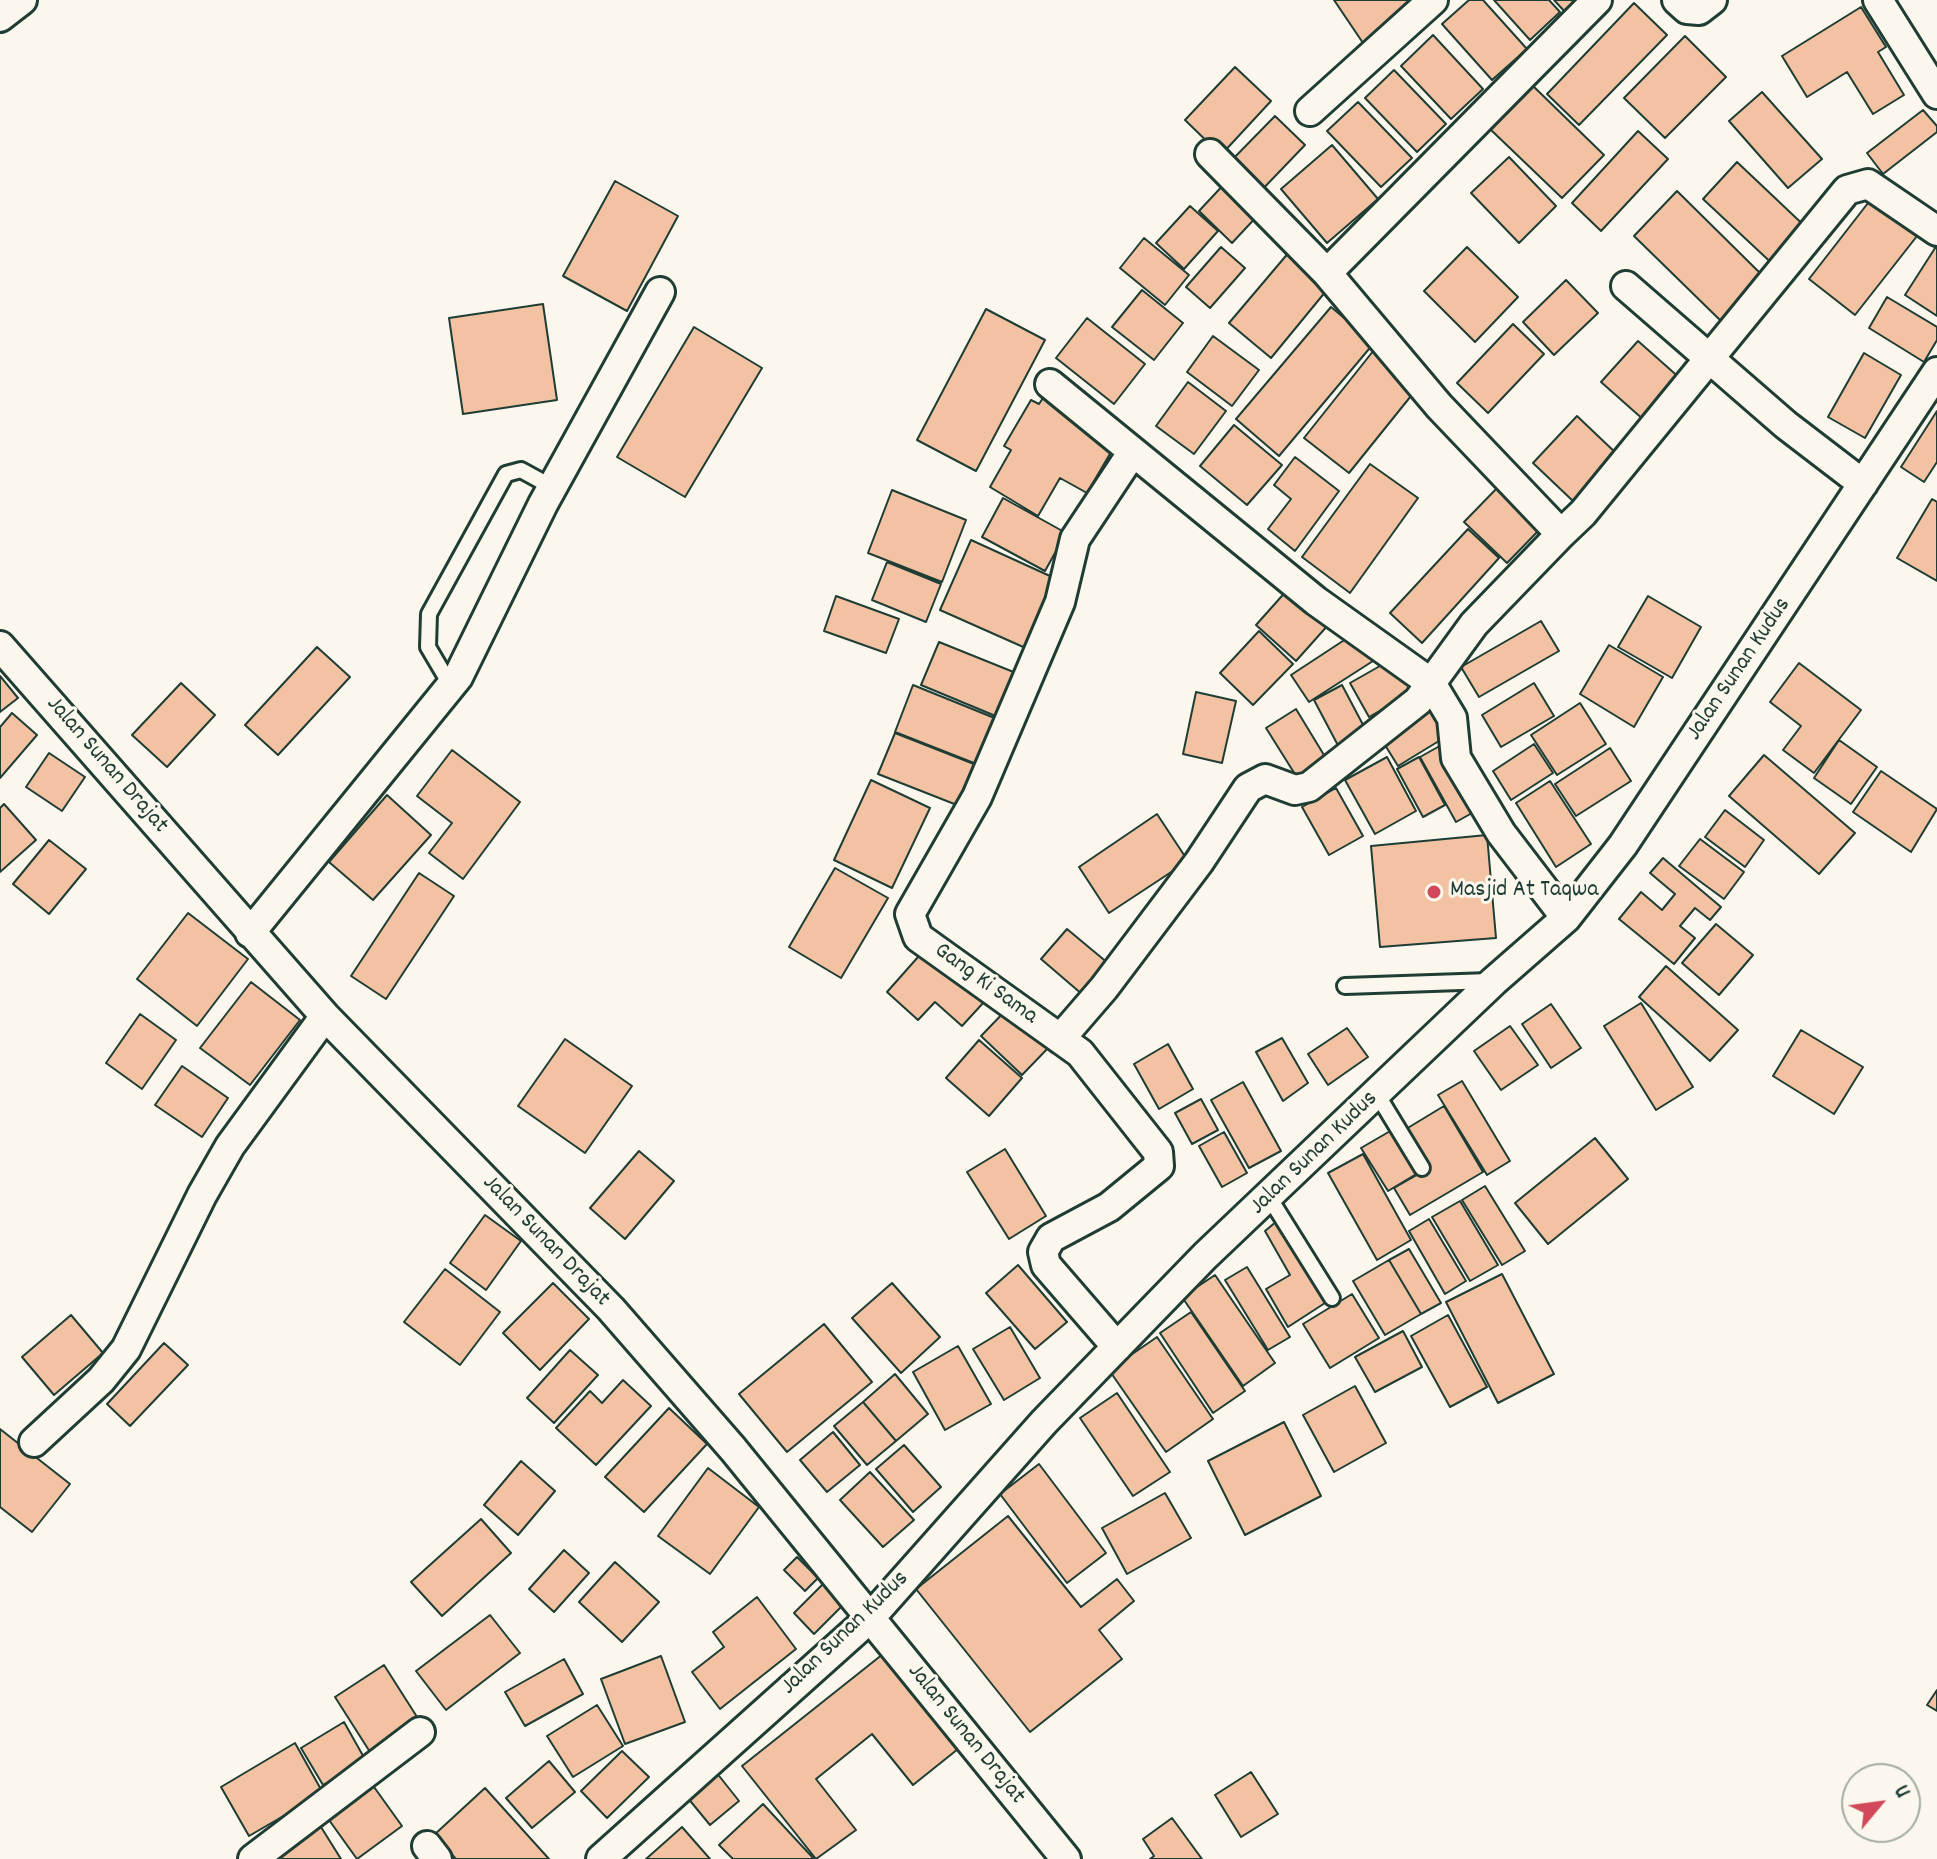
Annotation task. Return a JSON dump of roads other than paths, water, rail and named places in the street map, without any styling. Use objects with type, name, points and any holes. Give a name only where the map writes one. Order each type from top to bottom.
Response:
[{"type":"street","points":[[0,17],[22,0]]},
{"type":"street","points":[[1310,111],[1433,0]]},
{"type":"street","points":[[1327,273],[1597,0]]},
{"type":"street","points":[[1677,0],[1687,9],[1699,10],[1712,0]]},
{"type":"street","points":[[1878,0],[1937,94]]},
{"type":"street","points":[[1210,154],[1327,273],[1439,406],[1536,512],[1561,534]]},
{"type":"street","points":[[1060,1039],[1104,988],[1199,862],[1248,788],[1265,779],[1295,790],[1309,787],[1394,723],[1418,701],[1474,624],[1583,513],[1847,190],[1868,184],[1937,231]]},
{"type":"street","points":[[1626,286],[1786,425],[1863,484]]},
{"type":"street","points":[[250,933],[451,686],[552,487],[660,292]]},
{"type":"street","name":"Jalan Sunan Kudus","points":[[601,1859],[870,1618],[1117,1347],[1205,1256],[1494,981],[1566,918],[1623,845],[1937,372]]},
{"type":"street","points":[[1050,384],[1316,601],[1431,683],[1452,718],[1456,758],[1501,833],[1566,918]]},
{"type":"street","name":"Gang Ki Sama","points":[[1117,1347],[1046,1265],[1043,1252],[1051,1238],[1109,1207],[1159,1166],[1161,1159],[1100,1074],[1060,1039],[918,937],[910,914],[977,797],[1060,602],[1075,539],[1132,453]]},
{"type":"street","name":"Jalan Sunan Drajat","points":[[0,646],[325,1016],[611,1309],[733,1449],[1066,1859]]},
{"type":"street","points":[[34,1442],[101,1380],[126,1349],[202,1195],[230,1146],[325,1016]]},
{"type":"street","points":[[253,1859],[420,1732]]},
{"type":"lane","points":[[451,686],[428,647],[429,614],[506,474],[521,470],[552,487]]},
{"type":"lane","points":[[1345,986],[1494,981]]},
{"type":"lane","points":[[1377,1094],[1422,1168]]},
{"type":"lane","points":[[1269,1197],[1332,1298]]},
{"type":"place","name":"Masjid At Taqwa","points":[[1434,892]]}]
